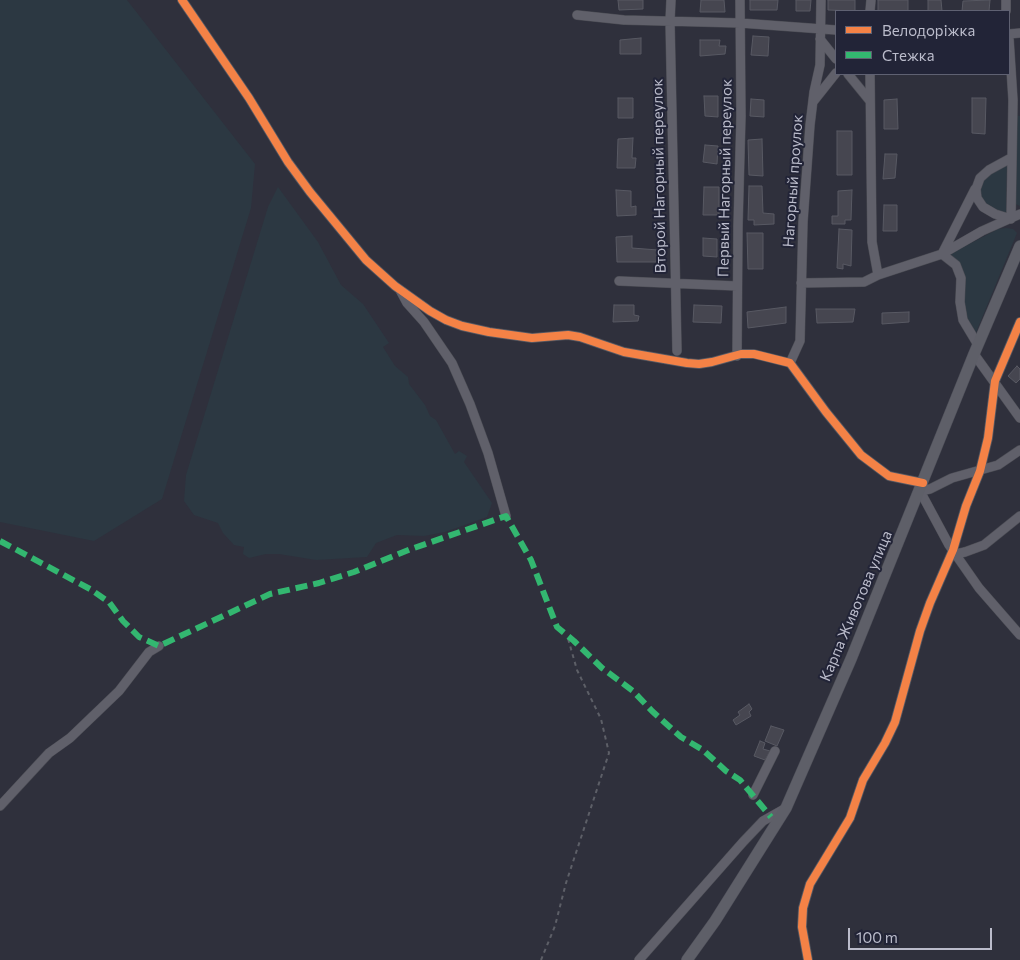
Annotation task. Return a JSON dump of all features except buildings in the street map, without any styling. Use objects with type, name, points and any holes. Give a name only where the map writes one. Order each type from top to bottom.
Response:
[{"type":"main road","name":"Карпа Животова улица","points":[[687,960],[715,921],[786,808],[851,659],[1020,246]]},
{"type":"street","points":[[182,0],[249,98],[288,162],[366,260],[399,288],[446,320],[489,332],[532,338],[568,335],[580,337],[624,352],[687,363],[712,362],[754,354],[790,363],[861,455],[888,476],[930,489],[952,478],[998,465],[1020,450]]},
{"type":"street","name":"Второй Нагорный переулок","points":[[671,0],[677,352]]},
{"type":"street","name":"Первый Нагорный переулок","points":[[737,356],[741,116],[740,0]]},
{"type":"street","name":"Нагорный проулок","points":[[790,363],[800,341],[804,212],[813,102],[820,65],[821,0]]},
{"type":"street","points":[[577,15],[624,20],[740,23],[820,34],[835,30]]},
{"type":"street","points":[[820,34],[835,57]]},
{"type":"street","points":[[1010,47],[1016,113],[1012,158],[1011,219]]},
{"type":"street","points":[[813,102],[835,74]]},
{"type":"street","points":[[870,75],[872,242],[878,275]]},
{"type":"street","points":[[829,82],[851,77],[870,101]]},
{"type":"street","points":[[942,254],[980,178],[988,170],[1012,158]]},
{"type":"street","points":[[976,189],[977,198],[983,207],[995,214],[1011,219]]},
{"type":"street","points":[[801,283],[864,282],[878,275],[942,254],[982,231],[1020,214]]},
{"type":"street","points":[[942,254],[956,266],[961,278],[960,302],[963,320],[976,350],[1020,418]]},
{"type":"street","points":[[619,281],[738,286]]},
{"type":"street","points":[[399,288],[406,303],[424,322],[452,363],[488,453],[506,516]]},
{"type":"street","points":[[808,960],[802,926],[803,908],[810,884],[850,818],[863,780],[895,722],[920,631],[930,603],[954,552],[966,506],[980,471],[988,438],[995,381],[1020,322]]},
{"type":"street","points":[[922,487],[954,552],[979,588],[1020,635]]},
{"type":"street","points":[[954,552],[964,552],[984,544],[1020,516]]},
{"type":"street","points":[[0,806],[49,753],[70,738],[119,691],[149,652],[159,646]]},
{"type":"street","points":[[753,795],[775,751]]},
{"type":"street","points":[[639,960],[763,821],[786,808]]},
{"type":"path","points":[[541,960],[555,926],[566,883],[609,753],[601,719],[577,670],[567,635]]},
{"type":"shaded area","points":[[0,0],[127,0],[255,164],[251,208],[162,499],[94,541],[0,522]]},
{"type":"shaded area","points":[[1015,115],[1020,116],[1020,206],[1013,203]]},
{"type":"shaded area","points":[[1007,163],[1006,214],[984,204],[979,195],[981,183],[986,175]]},
{"type":"shaded area","points":[[278,187],[318,242],[341,285],[363,304],[389,343],[383,347],[395,366],[408,377],[409,384],[425,405],[430,416],[436,420],[455,454],[459,451],[467,456],[464,462],[492,503],[487,517],[445,532],[424,536],[397,535],[376,543],[367,557],[316,560],[279,554],[266,554],[249,558],[243,554],[244,547],[234,545],[223,533],[218,523],[194,515],[184,501],[186,475],[268,207]]},
{"type":"shaded area","points":[[998,229],[1013,229],[1017,233],[975,335],[966,317],[960,265],[950,254]]},
{"type":"marked path","points":[[0,541],[90,589],[109,602],[123,621],[139,637],[159,646],[270,594],[319,583],[354,572],[411,549],[506,516],[531,560],[557,627],[602,668],[633,691],[681,737],[703,750],[726,771],[740,780],[771,817]]},
{"type":"cycle path","points":[[182,0],[249,98],[288,162],[310,192],[366,260],[395,286],[430,311],[462,326],[489,332],[532,338],[568,335],[580,337],[624,352],[687,363],[712,362],[741,354],[754,354],[790,363],[861,455],[889,476],[923,483]]},
{"type":"cycle path","points":[[808,960],[802,927],[803,908],[810,884],[850,818],[863,780],[895,722],[920,631],[953,550],[966,506],[980,471],[988,438],[995,381],[1020,322]]}]
